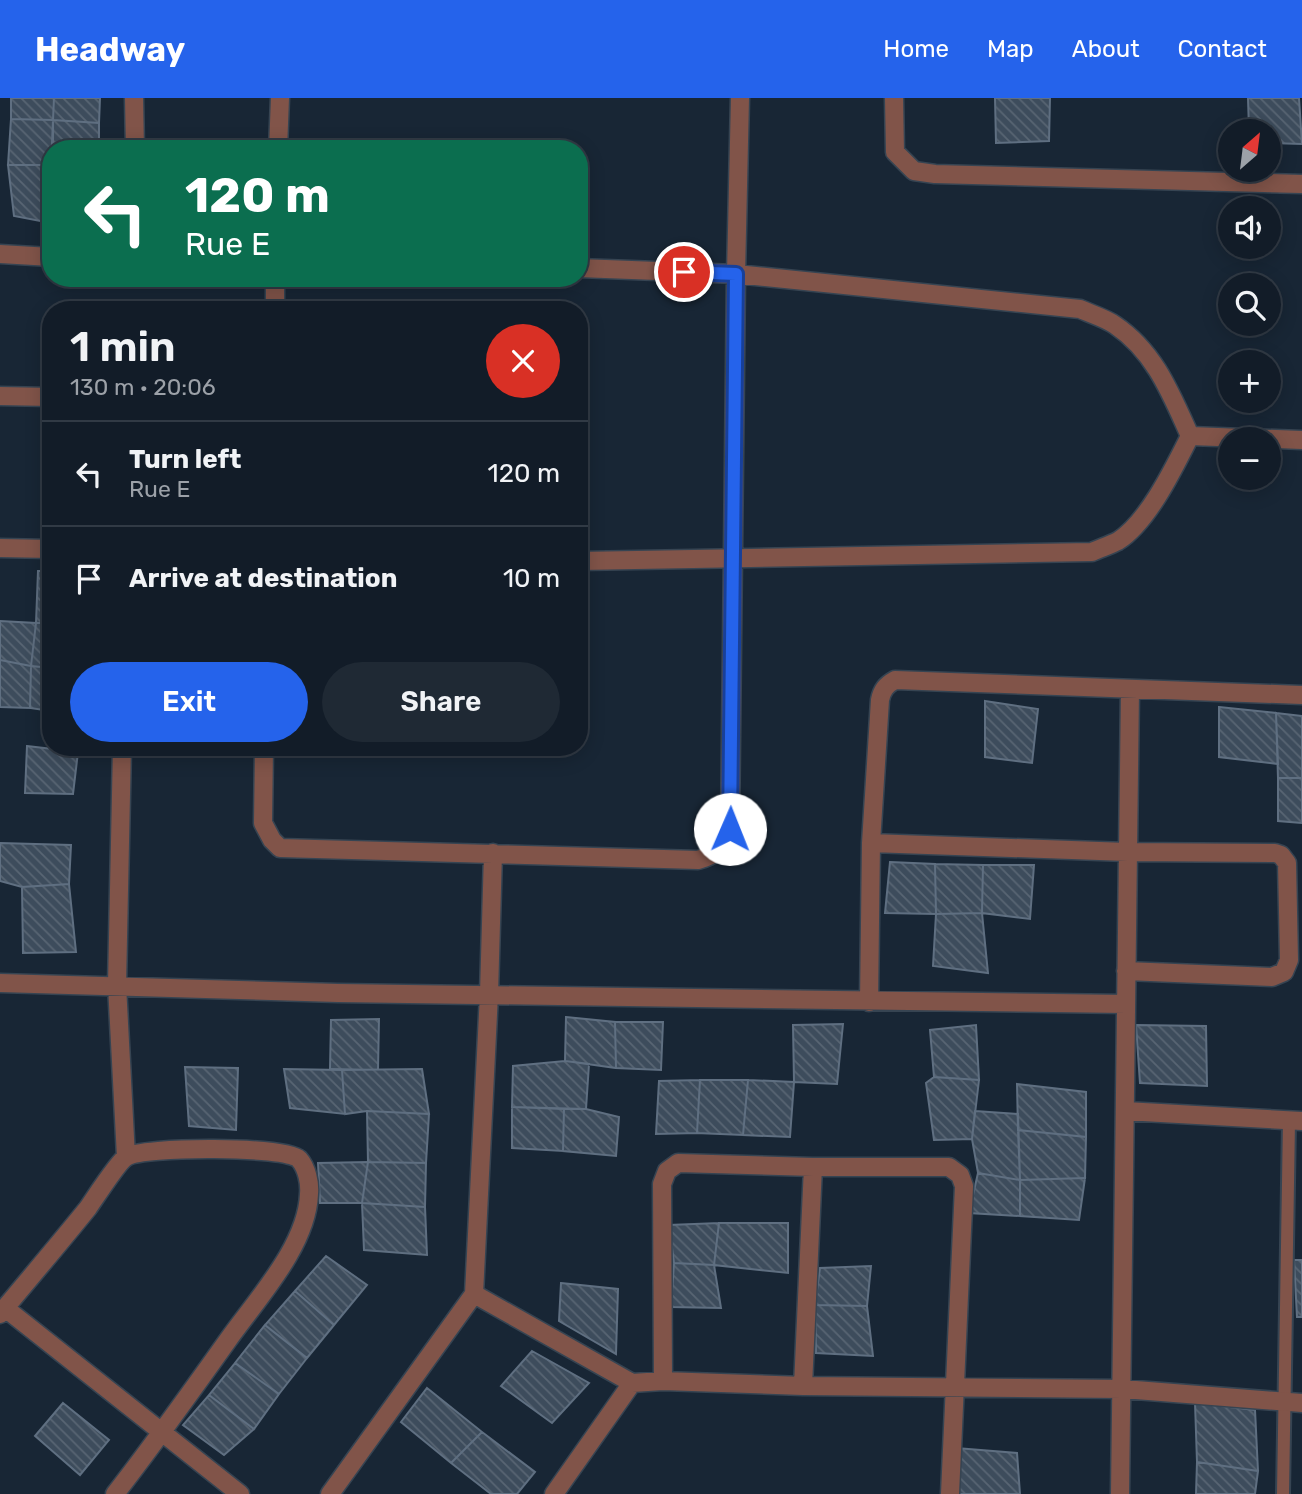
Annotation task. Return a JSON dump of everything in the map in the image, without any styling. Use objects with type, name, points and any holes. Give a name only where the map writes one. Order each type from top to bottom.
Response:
[{"type":"street","points":[[134,98],[135,140]]},
{"type":"street","points":[[278,140],[280,98]]},
{"type":"street","points":[[264,756],[263,823],[266,832],[280,848],[698,860],[719,851],[730,829],[740,98]]},
{"type":"street","points":[[894,98],[895,152],[914,171],[935,174],[1302,184]]},
{"type":"street","points":[[0,254],[42,256]]},
{"type":"street","points":[[588,268],[736,274],[1080,309],[1114,323],[1142,348],[1165,380],[1190,436]]},
{"type":"street","points":[[0,396],[42,397]]},
{"type":"street","points":[[1190,436],[1302,440]]},
{"type":"street","points":[[588,561],[1092,552],[1119,540],[1145,513],[1167,482],[1190,436]]},
{"type":"street","points":[[0,548],[42,549]]},
{"type":"street","points":[[869,1002],[871,844],[880,700],[882,691],[889,683],[895,680],[1130,691],[1302,695]]},
{"type":"street","points":[[1120,1494],[1130,691]]},
{"type":"street","points":[[121,756],[117,985],[126,1157]]},
{"type":"street","points":[[871,844],[1281,855],[1287,863],[1289,960],[1284,972],[1272,977],[1126,971]]},
{"type":"street","points":[[330,1494],[474,1294],[493,853]]},
{"type":"street","points":[[0,983],[338,993],[1126,1004]]},
{"type":"street","points":[[1125,1111],[1295,1121]]},
{"type":"street","points":[[114,1494],[162,1433],[290,1253],[306,1217],[308,1176],[297,1158],[283,1153],[184,1149],[153,1150],[126,1157],[88,1208],[3,1311],[162,1433],[240,1494]]},
{"type":"street","points":[[663,1381],[662,1184],[667,1171],[678,1163],[949,1167],[960,1175],[964,1186],[950,1494]]},
{"type":"street","points":[[803,1386],[813,1167]]},
{"type":"street","points":[[474,1294],[632,1384],[663,1381],[803,1386],[1122,1388],[1293,1402]]},
{"type":"street","points":[[554,1494],[632,1384]]},
{"type":"lane","points":[[1283,1494],[1293,1402],[1295,1121]]},
{"type":"building","points":[[11,98],[54,98],[53,120],[11,119]]},
{"type":"building","points":[[54,98],[100,98],[99,123],[53,120]]},
{"type":"building","points":[[995,98],[1050,98],[1049,141],[996,143]]},
{"type":"building","points":[[1248,98],[1299,98],[1302,144],[1281,143],[1281,119],[1249,119]]},
{"type":"building","points":[[11,119],[53,120],[52,140],[42,140],[42,165],[8,165]]},
{"type":"building","points":[[53,120],[99,123],[99,140],[53,140]]},
{"type":"building","points":[[8,165],[42,165],[42,221],[14,216]]},
{"type":"building","points":[[38,571],[42,571],[42,623],[36,623]]},
{"type":"building","points":[[0,621],[36,623],[31,666],[0,660]]},
{"type":"building","points":[[36,623],[42,623],[42,667],[31,666]]},
{"type":"building","points":[[0,660],[31,666],[30,708],[0,707]]},
{"type":"building","points":[[31,666],[42,667],[42,710],[30,708]]},
{"type":"building","points":[[985,701],[1038,709],[1032,763],[985,757]]},
{"type":"building","points":[[1219,707],[1276,713],[1278,764],[1219,757]]},
{"type":"building","points":[[1276,713],[1302,716],[1302,778],[1278,778]]},
{"type":"building","points":[[27,746],[42,748],[42,756],[78,756],[73,794],[25,793]]},
{"type":"building","points":[[1278,778],[1302,778],[1302,823],[1278,821]]},
{"type":"building","points":[[0,843],[71,845],[69,884],[22,887],[0,881]]},
{"type":"building","points":[[890,862],[935,864],[936,914],[885,913]]},
{"type":"building","points":[[935,864],[983,865],[982,913],[936,914]]},
{"type":"building","points":[[983,865],[1034,865],[1030,919],[982,913]]},
{"type":"building","points":[[69,884],[76,952],[23,953],[22,887]]},
{"type":"building","points":[[982,913],[988,973],[933,966],[936,914]]},
{"type":"building","points":[[566,1017],[615,1022],[616,1068],[565,1061]]},
{"type":"building","points":[[379,1019],[378,1070],[330,1069],[331,1020]]},
{"type":"building","points":[[615,1022],[663,1022],[661,1070],[616,1068]]},
{"type":"building","points":[[843,1024],[837,1084],[794,1082],[793,1025]]},
{"type":"building","points":[[976,1025],[979,1080],[934,1077],[930,1030]]},
{"type":"building","points":[[1136,1025],[1206,1026],[1207,1086],[1140,1083]]},
{"type":"building","points":[[565,1061],[589,1064],[586,1109],[512,1107],[513,1066]]},
{"type":"building","points":[[185,1067],[238,1068],[236,1130],[189,1126]]},
{"type":"building","points":[[284,1069],[342,1070],[345,1114],[290,1108]]},
{"type":"building","points":[[422,1069],[429,1114],[367,1111],[345,1114],[342,1070]]},
{"type":"building","points":[[934,1077],[979,1080],[972,1139],[934,1140],[926,1083]]},
{"type":"building","points":[[700,1080],[748,1080],[743,1135],[697,1133]]},
{"type":"building","points":[[700,1080],[697,1133],[656,1134],[659,1081]]},
{"type":"building","points":[[748,1080],[794,1082],[790,1137],[743,1135]]},
{"type":"building","points":[[1017,1084],[1086,1092],[1086,1137],[1018,1130]]},
{"type":"building","points":[[512,1107],[564,1109],[563,1151],[512,1148]]},
{"type":"building","points":[[564,1109],[586,1109],[619,1117],[616,1156],[563,1151]]},
{"type":"building","points":[[367,1111],[429,1114],[426,1163],[368,1162]]},
{"type":"building","points":[[975,1111],[1018,1114],[1020,1180],[978,1173],[972,1139]]},
{"type":"building","points":[[1018,1130],[1086,1137],[1085,1178],[1020,1180]]},
{"type":"building","points":[[368,1162],[362,1203],[320,1203],[318,1163]]},
{"type":"building","points":[[368,1162],[426,1163],[425,1207],[362,1203]]},
{"type":"building","points":[[978,1173],[1020,1180],[1020,1216],[969,1213]]},
{"type":"building","points":[[1085,1178],[1079,1220],[1020,1216],[1020,1180]]},
{"type":"building","points":[[362,1203],[425,1207],[427,1255],[364,1250]]},
{"type":"building","points":[[719,1223],[714,1265],[674,1263],[669,1225]]},
{"type":"building","points":[[719,1223],[788,1223],[788,1273],[714,1265]]},
{"type":"building","points":[[326,1256],[367,1285],[334,1325],[295,1291]]},
{"type":"building","points":[[1294,1260],[1302,1260],[1302,1317],[1297,1317]]},
{"type":"building","points":[[674,1263],[714,1265],[721,1308],[671,1307]]},
{"type":"building","points":[[871,1266],[867,1306],[815,1305],[820,1268]]},
{"type":"building","points":[[561,1283],[618,1289],[616,1354],[559,1321]]},
{"type":"building","points":[[295,1291],[334,1325],[307,1358],[265,1325]]},
{"type":"building","points":[[815,1305],[867,1306],[873,1356],[816,1353]]},
{"type":"building","points":[[265,1325],[307,1358],[279,1394],[235,1363]]},
{"type":"building","points":[[532,1351],[589,1383],[552,1423],[501,1386]]},
{"type":"building","points":[[235,1363],[279,1394],[254,1429],[209,1395]]},
{"type":"building","points":[[427,1388],[482,1432],[451,1463],[401,1422]]},
{"type":"building","points":[[209,1395],[254,1429],[224,1455],[183,1425]]},
{"type":"building","points":[[63,1403],[109,1440],[80,1475],[35,1436]]},
{"type":"building","points":[[1195,1403],[1255,1410],[1258,1471],[1197,1462]]},
{"type":"building","points":[[482,1432],[535,1472],[517,1494],[491,1494],[451,1463]]},
{"type":"building","points":[[956,1448],[1017,1453],[1020,1494],[957,1494]]},
{"type":"building","points":[[1197,1462],[1258,1471],[1255,1494],[1196,1494]]},
{"type":"route","points":[[684,272],[736,274],[730,829]]}]
